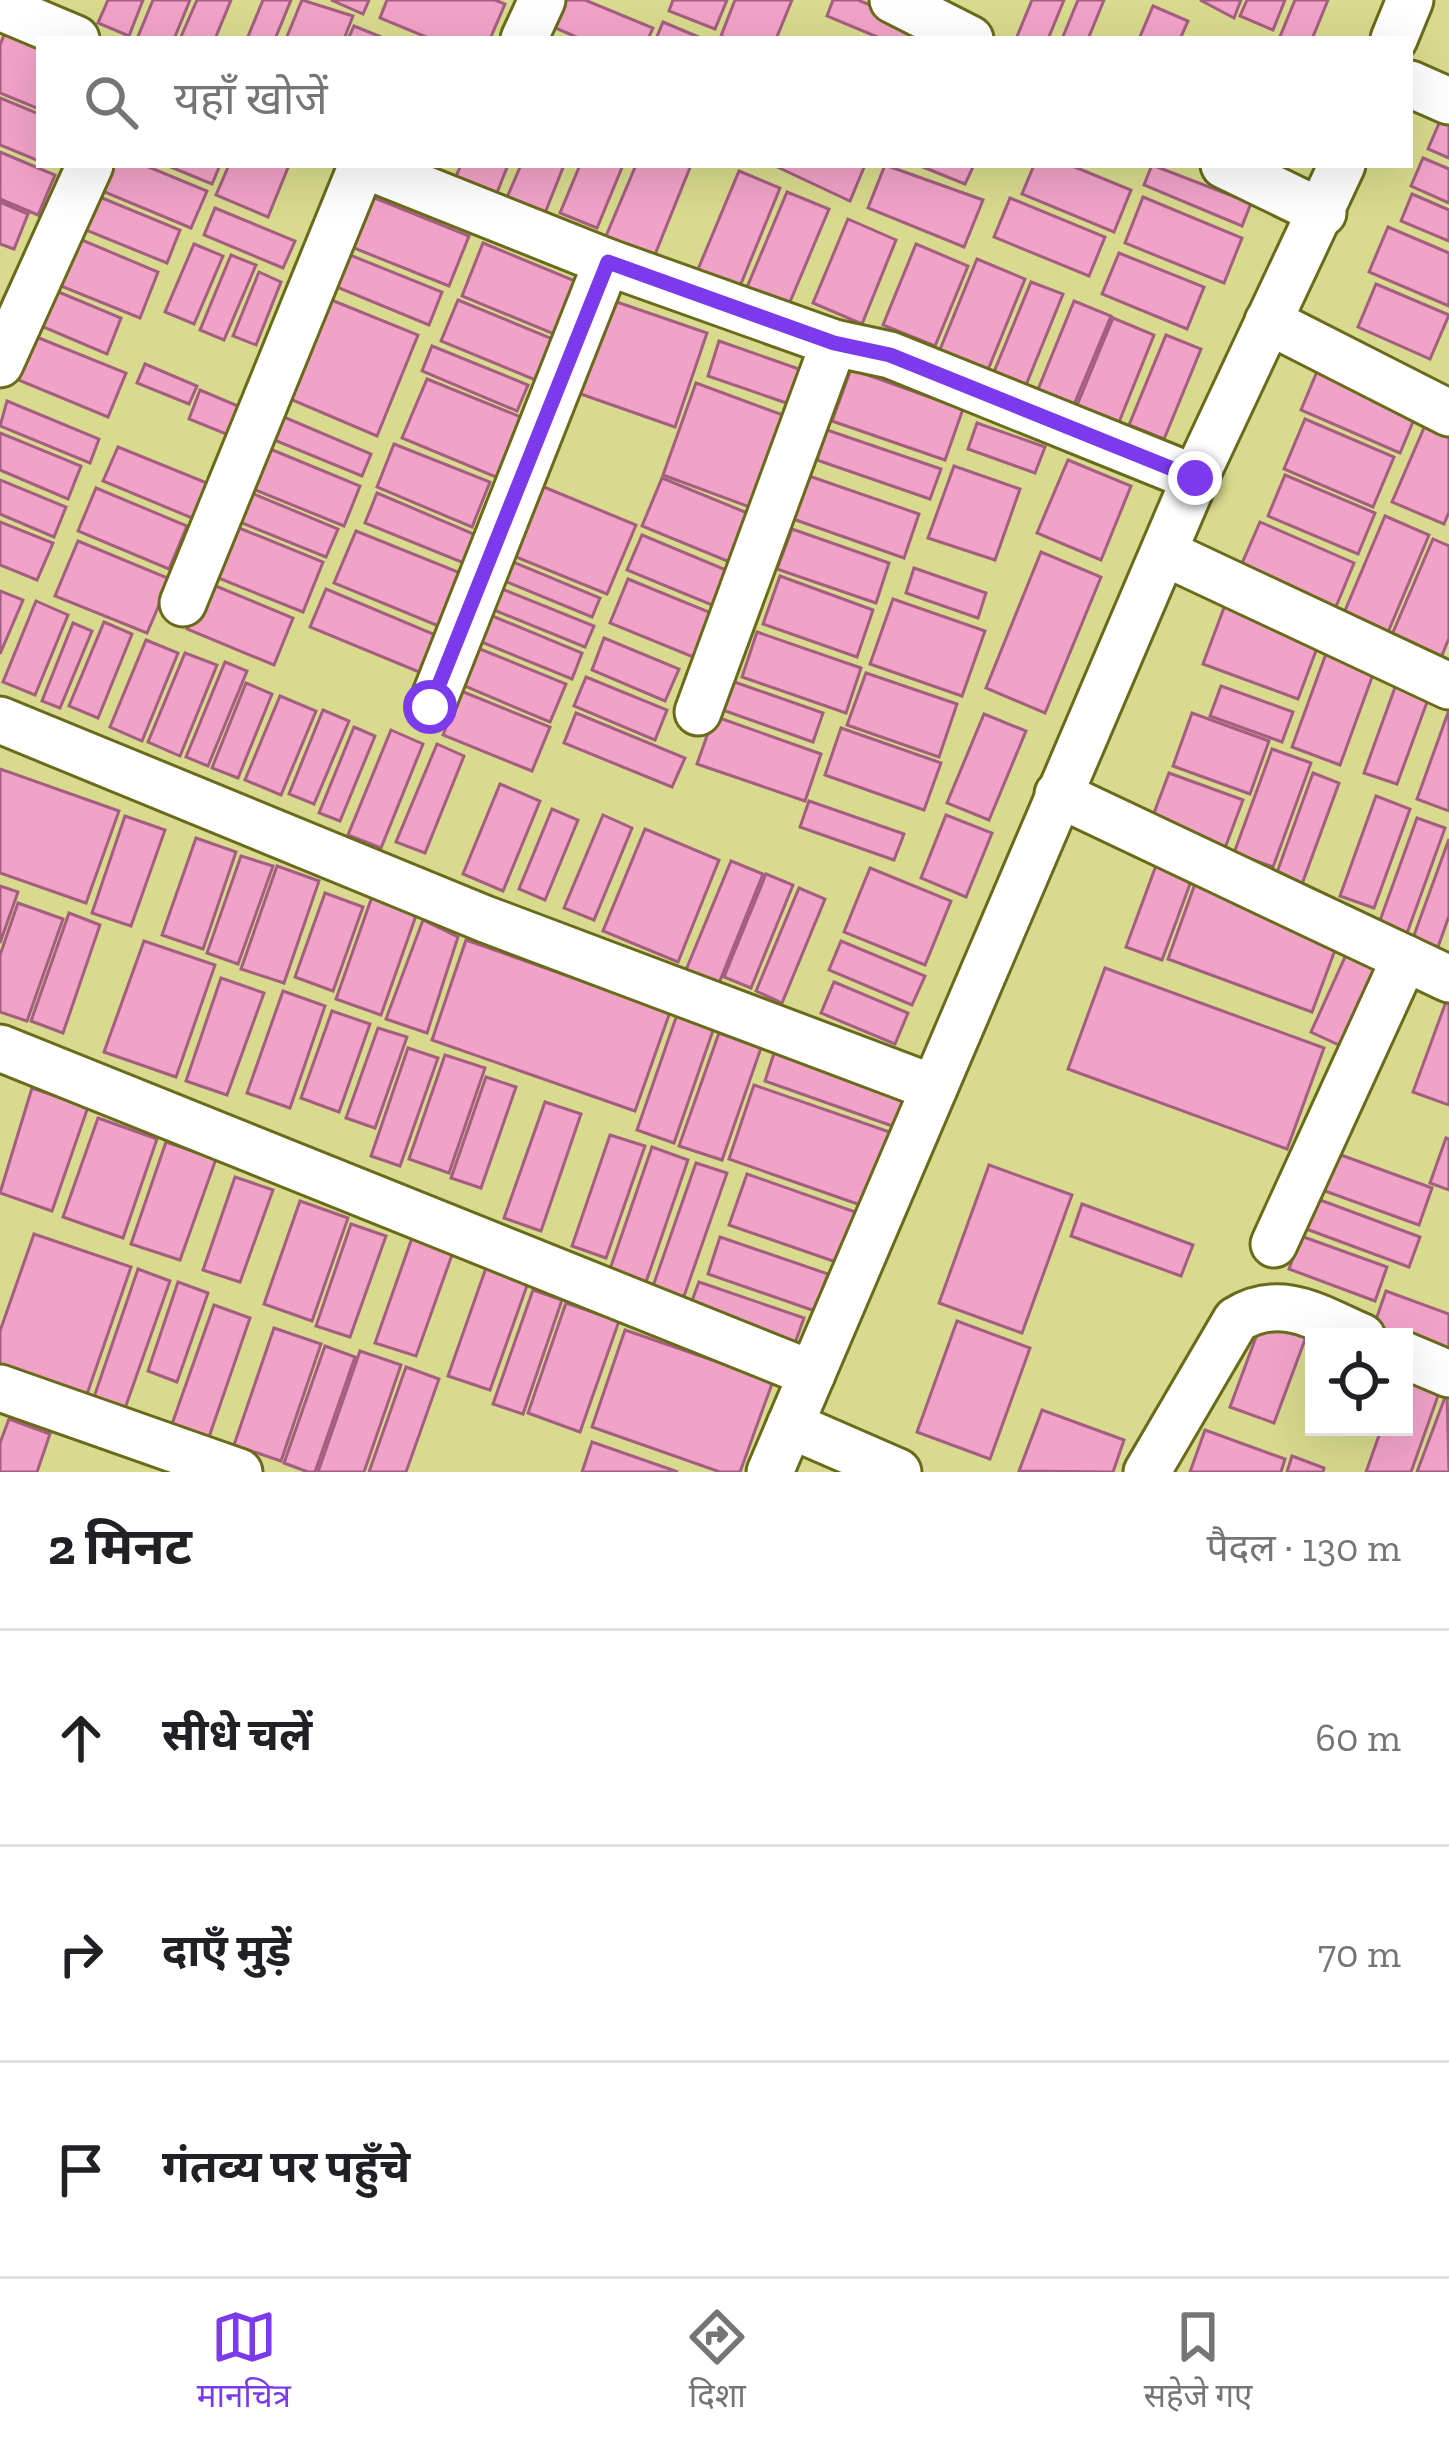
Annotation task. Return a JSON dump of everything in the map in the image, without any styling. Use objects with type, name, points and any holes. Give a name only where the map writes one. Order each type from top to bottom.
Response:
[{"type":"street","points":[[525,36],[542,0]]},
{"type":"street","points":[[893,0],[964,36]]},
{"type":"street","points":[[1395,36],[1410,0]]},
{"type":"street","points":[[0,8],[69,36]]},
{"type":"street","points":[[1413,85],[1449,101]]},
{"type":"street","points":[[0,364],[89,168]]},
{"type":"street","points":[[183,603],[362,168]]},
{"type":"street","points":[[371,168],[608,262],[834,343],[890,355],[1195,478]]},
{"type":"street","points":[[1230,168],[1322,213]]},
{"type":"street","points":[[770,1472],[1195,478],[1341,168]]},
{"type":"street","points":[[430,707],[608,262]]},
{"type":"street","points":[[1268,321],[1449,413]]},
{"type":"street","points":[[698,712],[834,343]]},
{"type":"street","points":[[1165,554],[1449,686]]},
{"type":"street","points":[[0,720],[485,920],[934,1088]]},
{"type":"street","points":[[1058,794],[1449,979]]},
{"type":"street","points":[[1274,1244],[1405,958]]},
{"type":"street","points":[[0,1048],[812,1374]]},
{"type":"street","points":[[1147,1472],[1236,1320],[1254,1309],[1291,1306],[1341,1328]]},
{"type":"street","points":[[1413,1359],[1449,1374]]},
{"type":"street","points":[[0,1388],[239,1472]]},
{"type":"street","points":[[790,1425],[898,1472]]},
{"type":"building","points":[[108,0],[143,0],[129,36],[98,23]]},
{"type":"building","points":[[153,0],[190,0],[175,36],[138,36]]},
{"type":"building","points":[[197,0],[231,0],[216,36],[181,36]]},
{"type":"building","points":[[263,0],[291,0],[276,36],[248,36]]},
{"type":"building","points":[[302,0],[353,16],[345,36],[287,36]]},
{"type":"building","points":[[331,0],[369,0],[363,14]]},
{"type":"building","points":[[387,0],[495,0],[505,4],[491,36],[424,36],[380,18]]},
{"type":"building","points":[[556,0],[585,0],[653,28],[649,36],[574,36],[546,24]]},
{"type":"building","points":[[673,0],[727,0],[715,29],[669,11]]},
{"type":"building","points":[[735,0],[792,0],[777,36],[721,36]]},
{"type":"building","points":[[833,0],[858,0],[922,26],[917,36],[875,36],[827,16]]},
{"type":"building","points":[[1032,0],[1064,0],[1049,36],[1017,36]]},
{"type":"building","points":[[1078,0],[1104,0],[1089,36],[1063,36]]},
{"type":"building","points":[[1200,0],[1241,0],[1234,18]]},
{"type":"building","points":[[1247,0],[1285,0],[1273,30],[1240,16]]},
{"type":"building","points":[[1295,0],[1328,0],[1313,36],[1280,36]]},
{"type":"building","points":[[1153,6],[1188,21],[1181,36],[1140,36]]},
{"type":"building","points":[[663,22],[696,36],[657,36]]},
{"type":"building","points":[[9,23],[36,37],[36,108],[0,93],[0,45]]},
{"type":"building","points":[[354,26],[379,36],[349,36]]},
{"type":"building","points":[[0,98],[36,113],[36,160],[0,145]]},
{"type":"building","points":[[1443,114],[1449,116],[1449,158],[1428,149]]},
{"type":"building","points":[[0,152],[55,175],[38,215],[0,199]]},
{"type":"building","points":[[1423,158],[1449,169],[1449,203],[1411,186]]},
{"type":"building","points":[[104,168],[151,168],[207,191],[191,228],[95,188]]},
{"type":"building","points":[[173,168],[219,168],[212,184]]},
{"type":"building","points":[[228,168],[288,168],[268,217],[216,195]]},
{"type":"building","points":[[460,168],[507,168],[494,200],[453,183]]},
{"type":"building","points":[[520,168],[563,168],[543,218],[505,202]]},
{"type":"building","points":[[579,168],[622,168],[597,228],[560,213]]},
{"type":"building","points":[[635,168],[690,168],[654,257],[606,236]]},
{"type":"building","points":[[779,168],[864,168],[850,201]]},
{"type":"building","points":[[884,168],[983,200],[964,247],[868,208]]},
{"type":"building","points":[[925,168],[973,168],[965,184]]},
{"type":"building","points":[[1033,168],[1077,168],[1131,190],[1114,232],[1022,194]]},
{"type":"building","points":[[1151,168],[1160,168],[1251,203],[1242,226],[1144,185]]},
{"type":"building","points":[[739,171],[780,188],[736,296],[694,279]]},
{"type":"building","points":[[787,192],[829,209],[787,309],[745,292]]},
{"type":"building","points":[[90,193],[180,230],[167,263],[76,226]]},
{"type":"building","points":[[365,194],[469,236],[449,286],[344,244]]},
{"type":"building","points":[[1412,194],[1449,210],[1449,241],[1401,221]]},
{"type":"building","points":[[1143,197],[1242,238],[1224,283],[1125,243]]},
{"type":"building","points":[[1010,198],[1105,237],[1089,276],[994,237]]},
{"type":"building","points":[[0,202],[28,214],[14,249],[0,244]]},
{"type":"building","points":[[215,208],[295,241],[283,268],[204,235]]},
{"type":"building","points":[[848,219],[896,240],[862,324],[813,303]]},
{"type":"building","points":[[1388,227],[1449,253],[1449,306],[1369,272]]},
{"type":"building","points":[[70,235],[158,272],[140,318],[51,282]]},
{"type":"building","points":[[483,243],[580,283],[559,336],[462,296]]},
{"type":"building","points":[[194,244],[223,256],[194,324],[165,312]]},
{"type":"building","points":[[916,244],[968,266],[935,346],[883,325]]},
{"type":"building","points":[[340,251],[442,292],[429,325],[327,283]]},
{"type":"building","points":[[1119,253],[1204,287],[1187,329],[1102,294]]},
{"type":"building","points":[[231,255],[256,265],[224,340],[200,330]]},
{"type":"building","points":[[977,259],[1025,279],[985,377],[937,357]]},
{"type":"building","points":[[259,272],[281,282],[256,345],[233,336]]},
{"type":"building","points":[[1031,282],[1063,294],[1026,385],[994,372]]},
{"type":"building","points":[[1376,284],[1449,315],[1430,359],[1358,327]]},
{"type":"building","points":[[49,288],[121,318],[107,354],[34,323]]},
{"type":"building","points":[[324,297],[418,335],[377,436],[283,396]]},
{"type":"building","points":[[458,300],[555,340],[538,381],[441,341]]},
{"type":"building","points":[[611,300],[707,333],[675,427],[578,393]]},
{"type":"building","points":[[1074,301],[1111,316],[1073,407],[1037,392]]},
{"type":"building","points":[[1113,318],[1154,335],[1115,432],[1073,415]]},
{"type":"building","points":[[1166,335],[1201,349],[1164,439],[1129,425]]},
{"type":"building","points":[[34,336],[126,373],[108,417],[16,379]]},
{"type":"building","points":[[719,341],[816,375],[804,409],[708,376]]},
{"type":"building","points":[[432,346],[528,385],[517,411],[422,371]]},
{"type":"building","points":[[1321,362],[1420,405],[1400,453],[1301,410]]},
{"type":"building","points":[[145,364],[197,386],[189,404],[137,383]]},
{"type":"building","points":[[851,369],[963,409],[945,460],[832,421]]},
{"type":"building","points":[[427,379],[521,417],[496,477],[402,438]]},
{"type":"building","points":[[696,383],[799,421],[766,513],[663,475]]},
{"type":"building","points":[[200,390],[252,412],[241,440],[189,419]]},
{"type":"building","points":[[7,401],[99,439],[90,463],[0,426]]},
{"type":"building","points":[[272,412],[371,454],[362,476],[262,435]]},
{"type":"building","points":[[1430,414],[1449,422],[1449,512],[1444,524],[1392,502]]},
{"type":"building","points":[[1305,419],[1394,457],[1373,507],[1284,469]]},
{"type":"building","points":[[977,423],[1045,447],[1035,473],[968,449]]},
{"type":"building","points":[[827,430],[941,469],[930,499],[817,460]]},
{"type":"building","points":[[0,433],[81,466],[68,499],[0,470]]},
{"type":"building","points":[[258,444],[360,486],[344,526],[241,484]]},
{"type":"building","points":[[394,444],[490,482],[472,527],[377,487]]},
{"type":"building","points":[[118,447],[212,485],[197,520],[103,481]]},
{"type":"building","points":[[1068,460],[1131,486],[1101,560],[1037,533]]},
{"type":"building","points":[[954,466],[1020,489],[995,560],[928,538]]},
{"type":"building","points":[[1285,475],[1375,513],[1358,554],[1268,516]]},
{"type":"building","points":[[809,476],[919,514],[904,558],[793,519]]},
{"type":"building","points":[[662,478],[757,517],[737,565],[642,526]]},
{"type":"building","points":[[0,480],[66,507],[54,537],[0,514]]},
{"type":"building","points":[[539,485],[636,525],[607,594],[511,555]]},
{"type":"building","points":[[237,487],[338,529],[326,557],[225,516]]},
{"type":"building","points":[[96,488],[187,526],[169,569],[78,531]]},
{"type":"building","points":[[377,493],[476,535],[464,563],[365,523]]},
{"type":"building","points":[[1385,516],[1429,535],[1388,632],[1344,613]]},
{"type":"building","points":[[222,521],[323,562],[303,612],[201,571]]},
{"type":"building","points":[[0,522],[53,543],[37,580],[0,565]]},
{"type":"building","points":[[1260,522],[1354,563],[1335,609],[1240,568]]},
{"type":"building","points":[[792,529],[889,563],[876,603],[777,569]]},
{"type":"building","points":[[356,531],[463,574],[441,627],[334,583]]},
{"type":"building","points":[[642,535],[731,572],[717,607],[627,570]]},
{"type":"building","points":[[1433,539],[1449,546],[1449,638],[1438,665],[1388,644]]},
{"type":"building","points":[[78,541],[170,579],[147,633],[55,596]]},
{"type":"building","points":[[1041,552],[1101,577],[1045,713],[986,688]]},
{"type":"building","points":[[508,560],[600,598],[592,617],[500,579]]},
{"type":"building","points":[[914,568],[986,593],[978,618],[906,593]]},
{"type":"building","points":[[780,576],[873,610],[857,657],[763,624]]},
{"type":"building","points":[[628,579],[721,617],[703,661],[610,623]]},
{"type":"building","points":[[206,582],[293,618],[274,665],[187,629]]},
{"type":"building","points":[[497,587],[594,626],[585,647],[489,608]]},
{"type":"building","points":[[326,589],[438,636],[424,674],[310,627]]},
{"type":"building","points":[[0,591],[23,600],[0,654]]},
{"type":"building","points":[[893,599],[985,631],[962,696],[870,664]]},
{"type":"building","points":[[36,601],[68,615],[35,695],[3,682]]},
{"type":"building","points":[[1225,605],[1320,640],[1298,699],[1203,664]]},
{"type":"building","points":[[490,615],[582,653],[572,679],[479,641]]},
{"type":"building","points":[[104,622],[132,634],[98,718],[69,706]]},
{"type":"building","points":[[73,623],[92,631],[60,708],[42,701]]},
{"type":"building","points":[[757,632],[861,668],[846,713],[742,677]]},
{"type":"building","points":[[604,638],[679,669],[665,701],[592,670]]},
{"type":"building","points":[[146,640],[178,653],[142,741],[110,727]]},
{"type":"building","points":[[475,647],[566,684],[550,722],[460,684]]},
{"type":"building","points":[[1327,651],[1375,669],[1340,765],[1292,747]]},
{"type":"building","points":[[185,653],[217,665],[180,756],[148,742]]},
{"type":"building","points":[[225,662],[247,671],[208,766],[186,757]]},
{"type":"building","points":[[866,673],[957,704],[939,757],[847,725]]},
{"type":"building","points":[[586,677],[667,710],[655,740],[574,706]]},
{"type":"building","points":[[726,679],[823,713],[813,742],[717,708]]},
{"type":"building","points":[[1397,682],[1430,694],[1397,784],[1364,773]]},
{"type":"building","points":[[246,683],[272,694],[238,778],[212,768]]},
{"type":"building","points":[[1221,686],[1293,712],[1282,742],[1210,716]]},
{"type":"building","points":[[461,691],[550,727],[532,771],[443,735]]},
{"type":"building","points":[[280,696],[316,711],[281,795],[245,780]]},
{"type":"building","points":[[323,710],[349,721],[314,804],[289,794]]},
{"type":"building","points":[[1449,710],[1449,811],[1417,799]]},
{"type":"building","points":[[576,713],[685,758],[672,787],[564,743]]},
{"type":"building","points":[[1192,713],[1269,741],[1250,794],[1173,766]]},
{"type":"building","points":[[984,714],[1026,731],[989,820],[947,803]]},
{"type":"building","points":[[714,716],[821,754],[805,801],[697,764]]},
{"type":"building","points":[[354,727],[375,736],[340,821],[319,813]]},
{"type":"building","points":[[841,728],[941,763],[924,810],[825,775]]},
{"type":"building","points":[[391,730],[423,744],[381,848],[348,835]]},
{"type":"building","points":[[437,744],[464,756],[425,853],[396,842]]},
{"type":"building","points":[[1272,749],[1311,763],[1273,867],[1234,853]]},
{"type":"building","points":[[0,769],[119,811],[86,903],[0,873]]},
{"type":"building","points":[[1169,773],[1243,800],[1225,848],[1151,821]]},
{"type":"building","points":[[1313,773],[1339,783],[1302,884],[1276,875]]},
{"type":"building","points":[[500,784],[540,801],[503,891],[463,874]]},
{"type":"building","points":[[1376,796],[1410,809],[1374,908],[1340,896]]},
{"type":"building","points":[[809,801],[904,834],[894,860],[800,827]]},
{"type":"building","points":[[552,809],[578,820],[545,900],[519,889]]},
{"type":"building","points":[[603,815],[632,828],[594,920],[564,908]]},
{"type":"building","points":[[946,815],[992,833],[966,897],[921,878]]},
{"type":"building","points":[[125,816],[165,830],[131,926],[92,913]]},
{"type":"building","points":[[1417,818],[1445,828],[1406,936],[1378,926]]},
{"type":"building","points":[[645,829],[719,860],[678,962],[603,931]]},
{"type":"building","points":[[196,838],[236,852],[203,949],[162,935]]},
{"type":"building","points":[[1449,839],[1449,916],[1438,947],[1413,938]]},
{"type":"building","points":[[1161,852],[1197,865],[1162,960],[1126,947]]},
{"type":"building","points":[[241,856],[273,866],[238,964],[207,953]]},
{"type":"building","points":[[731,861],[763,874],[719,983],[686,970]]},
{"type":"building","points":[[277,866],[319,881],[284,983],[241,969]]},
{"type":"building","points":[[870,868],[951,901],[925,965],[844,932]]},
{"type":"building","points":[[766,874],[793,885],[751,988],[724,977]]},
{"type":"building","points":[[1196,881],[1341,934],[1312,1012],[1168,959]]},
{"type":"building","points":[[0,886],[18,892],[0,943]]},
{"type":"building","points":[[799,888],[825,899],[782,1003],[756,991]]},
{"type":"building","points":[[325,893],[363,907],[333,991],[295,977]]},
{"type":"building","points":[[373,894],[418,910],[381,1015],[336,999]]},
{"type":"building","points":[[18,903],[63,919],[27,1021],[0,1012],[0,955]]},
{"type":"building","points":[[69,913],[100,925],[63,1033],[31,1021]]},
{"type":"building","points":[[423,920],[458,937],[427,1033],[386,1019]]},
{"type":"building","points":[[466,940],[670,1012],[635,1111],[432,1040]]},
{"type":"building","points":[[144,941],[215,965],[176,1077],[104,1052]]},
{"type":"building","points":[[841,941],[925,976],[912,1005],[829,970]]},
{"type":"building","points":[[1351,944],[1395,963],[1354,1052],[1311,1032]]},
{"type":"building","points":[[1105,968],[1324,1048],[1287,1149],[1068,1069]]},
{"type":"building","points":[[221,978],[264,993],[227,1095],[186,1081]]},
{"type":"building","points":[[834,982],[908,1013],[895,1044],[821,1013]]},
{"type":"building","points":[[283,991],[325,1006],[290,1108],[247,1093]]},
{"type":"building","points":[[1449,1000],[1449,1105],[1413,1092]]},
{"type":"building","points":[[680,1006],[717,1019],[674,1143],[637,1130]]},
{"type":"building","points":[[332,1011],[370,1024],[339,1112],[301,1098]]},
{"type":"building","points":[[378,1028],[407,1037],[375,1128],[346,1118]]},
{"type":"building","points":[[719,1033],[761,1048],[722,1160],[679,1146]]},
{"type":"building","points":[[776,1047],[910,1094],[898,1128],[765,1081]]},
{"type":"building","points":[[408,1048],[438,1058],[400,1166],[371,1156]]},
{"type":"building","points":[[445,1055],[485,1068],[449,1173],[409,1159]]},
{"type":"building","points":[[486,1077],[516,1087],[481,1188],[451,1178]]},
{"type":"building","points":[[754,1085],[898,1135],[872,1209],[729,1159]]},
{"type":"building","points":[[32,1088],[88,1107],[52,1211],[0,1193]]},
{"type":"building","points":[[545,1102],[581,1114],[541,1231],[504,1218]]},
{"type":"building","points":[[98,1118],[157,1139],[123,1238],[63,1217]]},
{"type":"building","points":[[610,1135],[645,1146],[606,1258],[572,1246]]},
{"type":"building","points":[[1449,1139],[1449,1190],[1430,1183]]},
{"type":"building","points":[[166,1142],[216,1159],[180,1260],[131,1244]]},
{"type":"building","points":[[652,1147],[688,1160],[646,1282],[610,1269]]},
{"type":"building","points":[[1327,1150],[1432,1188],[1419,1225],[1314,1187]]},
{"type":"building","points":[[696,1163],[727,1173],[683,1299],[652,1289]]},
{"type":"building","points":[[989,1165],[1072,1195],[1022,1333],[939,1303]]},
{"type":"building","points":[[747,1174],[858,1213],[839,1263],[729,1225]]},
{"type":"building","points":[[235,1177],[273,1190],[240,1282],[203,1270]]},
{"type":"building","points":[[1312,1197],[1420,1237],[1409,1267],[1301,1227]]},
{"type":"building","points":[[300,1201],[348,1218],[312,1321],[264,1304]]},
{"type":"building","points":[[1082,1204],[1193,1245],[1181,1276],[1071,1236]]},
{"type":"building","points":[[351,1224],[386,1236],[350,1337],[316,1326]]},
{"type":"building","points":[[34,1234],[131,1267],[86,1397],[0,1367],[0,1331]]},
{"type":"building","points":[[1301,1236],[1387,1267],[1375,1301],[1289,1269]]},
{"type":"building","points":[[720,1237],[828,1274],[815,1311],[708,1274]]},
{"type":"building","points":[[412,1238],[453,1252],[416,1356],[375,1343]]},
{"type":"building","points":[[487,1265],[529,1280],[490,1390],[448,1376]]},
{"type":"building","points":[[138,1269],[170,1281],[124,1411],[93,1400]]},
{"type":"building","points":[[178,1282],[208,1293],[177,1382],[148,1371]]},
{"type":"building","points":[[699,1282],[804,1318],[795,1343],[690,1306]]},
{"type":"building","points":[[533,1290],[562,1300],[523,1414],[493,1404]]},
{"type":"building","points":[[1386,1291],[1449,1314],[1449,1359],[1413,1341],[1413,1328],[1373,1328]]},
{"type":"building","points":[[566,1303],[619,1321],[580,1432],[528,1413]]},
{"type":"building","points":[[214,1305],[250,1318],[209,1437],[172,1424]]},
{"type":"building","points":[[957,1321],[1030,1348],[990,1459],[917,1432]]},
{"type":"building","points":[[1262,1321],[1305,1337],[1274,1423],[1230,1407]]},
{"type":"building","points":[[274,1328],[321,1344],[281,1461],[234,1445]]},
{"type":"building","points":[[625,1330],[773,1381],[740,1472],[720,1472],[592,1427]]},
{"type":"building","points":[[325,1346],[355,1357],[315,1472],[308,1472],[284,1463]]},
{"type":"building","points":[[360,1351],[401,1365],[364,1472],[318,1472]]},
{"type":"building","points":[[406,1367],[439,1379],[406,1472],[369,1472]]},
{"type":"building","points":[[1413,1383],[1439,1393],[1411,1472],[1366,1472],[1379,1436],[1413,1436]]},
{"type":"building","points":[[1447,1392],[1449,1472],[1417,1472]]},
{"type":"building","points":[[1042,1410],[1124,1440],[1113,1472],[1019,1471]]},
{"type":"building","points":[[9,1419],[50,1434],[37,1472],[0,1472],[0,1443]]},
{"type":"building","points":[[1205,1430],[1285,1459],[1281,1472],[1190,1472]]},
{"type":"building","points":[[592,1442],[678,1472],[582,1472]]},
{"type":"building","points":[[1292,1456],[1324,1468],[1323,1472],[1287,1472]]},
{"type":"route","points":[[430,707],[608,262],[834,343],[890,355],[1195,478]]}]
